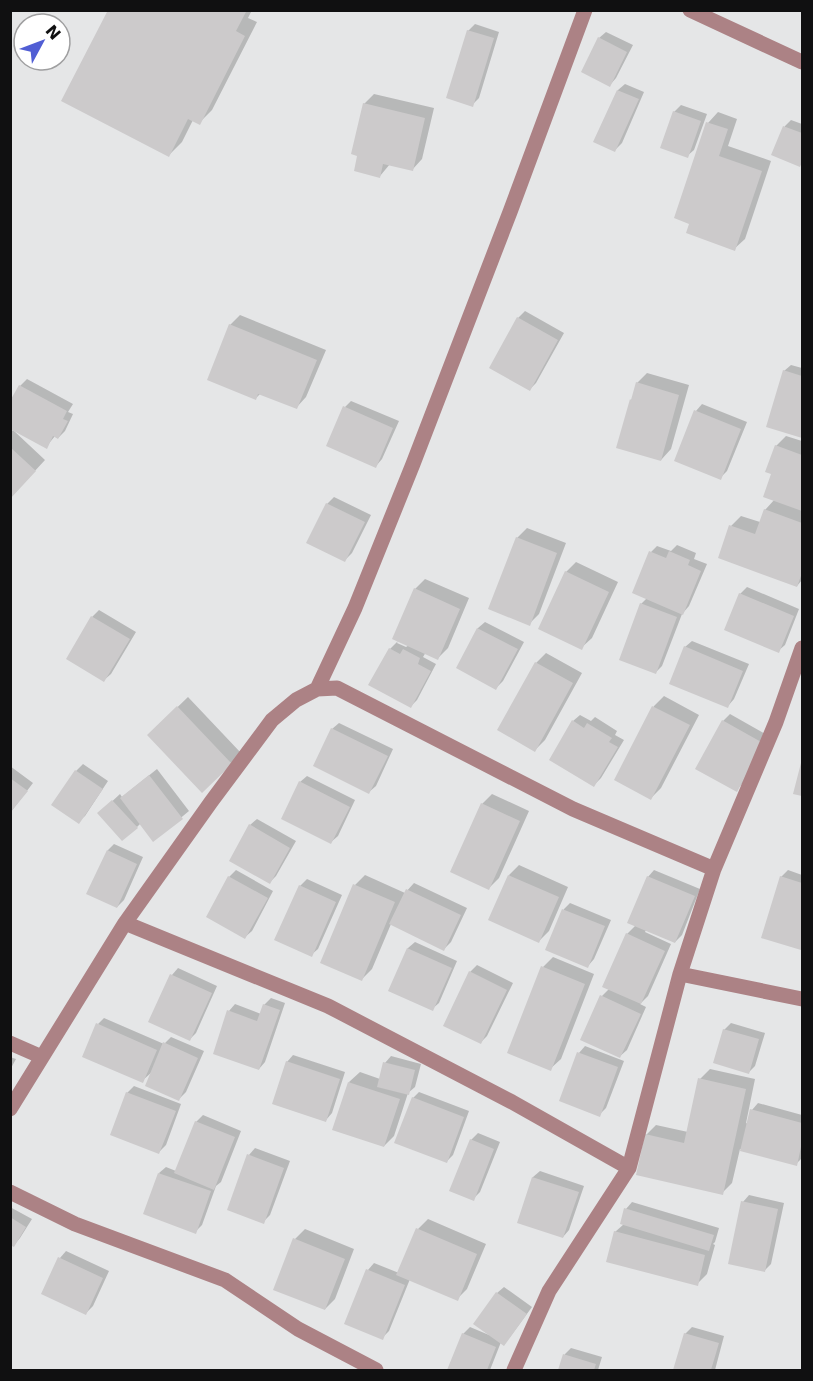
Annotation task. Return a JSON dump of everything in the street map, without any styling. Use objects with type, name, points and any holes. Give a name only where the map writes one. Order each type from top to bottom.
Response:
[{"type":"street","points":[[316,689],[355,608],[413,464],[585,10]]},
{"type":"street","points":[[690,10],[802,62]]},
{"type":"street","points":[[514,1371],[549,1291],[629,1168],[680,974],[714,869],[776,722],[802,648]]},
{"type":"street","points":[[10,1109],[125,922],[211,802],[272,720],[296,700],[316,689],[337,688],[573,809],[714,869]]},
{"type":"street","points":[[125,922],[328,1006],[512,1102],[629,1168]]},
{"type":"street","points":[[680,974],[802,999]]},
{"type":"street","points":[[10,1043],[42,1057]]},
{"type":"street","points":[[10,1192],[75,1224],[225,1280],[298,1329],[376,1371]]},
{"type":"building","points":[[108,10],[247,10],[236,31],[245,36],[200,125],[188,119],[169,157],[61,101]]},
{"type":"building","points":[[467,30],[494,38],[473,107],[446,98]]},
{"type":"building","points":[[598,37],[627,52],[610,87],[581,72]]},
{"type":"building","points":[[617,90],[639,99],[615,152],[593,142]]},
{"type":"building","points":[[363,103],[425,118],[413,171],[383,164],[380,178],[354,171],[357,156],[351,154]]},
{"type":"building","points":[[673,111],[701,121],[688,158],[660,148]]},
{"type":"building","points":[[706,122],[728,129],[719,156],[762,171],[735,251],[686,233],[689,224],[674,218]]},
{"type":"building","points":[[783,126],[802,133],[800,167],[771,155]]},
{"type":"building","points":[[517,317],[558,340],[530,391],[489,368]]},
{"type":"building","points":[[229,324],[317,360],[297,409],[258,394],[256,400],[207,380]]},
{"type":"building","points":[[783,370],[802,376],[802,438],[766,427]]},
{"type":"building","points":[[636,382],[679,395],[661,461],[616,448]]},
{"type":"building","points":[[19,385],[67,411],[63,419],[68,421],[58,439],[53,436],[47,449],[10,429],[10,401]]},
{"type":"building","points":[[343,406],[393,428],[376,468],[326,446]]},
{"type":"building","points":[[694,410],[741,429],[721,480],[674,461]]},
{"type":"building","points":[[775,445],[802,455],[802,511],[763,497],[771,474],[765,472]]},
{"type":"building","points":[[10,447],[36,471],[10,499]]},
{"type":"building","points":[[326,503],[365,522],[345,562],[306,543]]},
{"type":"building","points":[[764,509],[802,523],[802,573],[797,587],[718,558],[729,525],[755,534]]},
{"type":"building","points":[[516,537],[557,553],[530,626],[488,609]]},
{"type":"building","points":[[649,551],[666,558],[669,551],[690,560],[688,565],[701,571],[683,615],[632,593]]},
{"type":"building","points":[[565,571],[609,592],[582,650],[538,629]]},
{"type":"building","points":[[414,588],[460,609],[438,660],[392,639]]},
{"type":"building","points":[[739,593],[794,616],[779,653],[724,630]]},
{"type":"building","points":[[640,603],[677,617],[656,674],[619,660]]},
{"type":"building","points":[[91,616],[130,639],[104,682],[66,659]]},
{"type":"building","points":[[477,628],[518,649],[496,690],[456,668]]},
{"type":"building","points":[[684,646],[743,671],[728,708],[669,684]]},
{"type":"building","points":[[389,648],[400,654],[403,649],[420,658],[418,664],[431,671],[411,708],[368,685]]},
{"type":"building","points":[[535,662],[573,683],[535,752],[497,730]]},
{"type":"building","points":[[177,706],[232,764],[202,793],[147,735]]},
{"type":"building","points":[[652,706],[690,725],[651,800],[614,780]]},
{"type":"building","points":[[572,720],[584,728],[587,723],[612,738],[609,742],[618,747],[594,787],[549,760]]},
{"type":"building","points":[[722,720],[763,743],[737,792],[695,769]]},
{"type":"building","points":[[331,728],[388,756],[369,794],[313,766]]},
{"type":"building","points":[[802,759],[802,796],[793,794]]},
{"type":"building","points":[[75,770],[103,789],[79,824],[51,805]]},
{"type":"building","points":[[149,775],[183,819],[153,842],[120,798]]},
{"type":"building","points":[[10,778],[28,791],[10,813]]},
{"type":"building","points":[[299,781],[350,807],[331,844],[281,819]]},
{"type":"building","points":[[112,800],[138,828],[122,841],[97,813]]},
{"type":"building","points":[[481,803],[520,821],[489,890],[450,872]]},
{"type":"building","points":[[249,824],[290,848],[270,884],[229,861]]},
{"type":"building","points":[[107,850],[137,864],[117,908],[86,894]]},
{"type":"building","points":[[508,875],[559,897],[539,943],[488,920]]},
{"type":"building","points":[[228,876],[268,898],[245,939],[206,917]]},
{"type":"building","points":[[647,876],[695,896],[675,943],[627,923]]},
{"type":"building","points":[[780,876],[802,883],[801,950],[761,938]]},
{"type":"building","points":[[353,884],[395,902],[362,981],[320,963]]},
{"type":"building","points":[[299,885],[336,902],[312,957],[274,940]]},
{"type":"building","points":[[406,889],[461,915],[444,951],[389,924]]},
{"type":"building","points":[[562,909],[605,926],[588,968],[545,950]]},
{"type":"building","points":[[626,933],[665,951],[641,1004],[602,987]]},
{"type":"building","points":[[407,948],[452,968],[433,1011],[388,991]]},
{"type":"building","points":[[541,966],[585,984],[551,1071],[507,1053]]},
{"type":"building","points":[[469,971],[507,990],[481,1044],[443,1026]]},
{"type":"building","points":[[170,974],[212,993],[190,1041],[148,1022]]},
{"type":"building","points":[[600,995],[641,1014],[620,1058],[580,1040]]},
{"type":"building","points":[[263,1004],[280,1010],[259,1070],[213,1054],[227,1010],[257,1021]]},
{"type":"building","points":[[96,1023],[157,1050],[143,1083],[82,1057]]},
{"type":"building","points":[[723,1029],[759,1039],[749,1074],[713,1063]]},
{"type":"building","points":[[163,1042],[198,1058],[179,1101],[145,1086]]},
{"type":"building","points":[[577,1052],[618,1067],[600,1117],[559,1101]]},
{"type":"building","points":[[286,1061],[340,1079],[326,1122],[272,1104]]},
{"type":"building","points":[[383,1062],[415,1070],[409,1095],[377,1087]]},
{"type":"building","points":[[698,1078],[746,1089],[723,1195],[636,1175],[645,1134],[684,1143]]},
{"type":"building","points":[[348,1082],[400,1099],[384,1147],[332,1130]]},
{"type":"building","points":[[126,1092],[176,1111],[159,1154],[110,1135]]},
{"type":"building","points":[[412,1097],[464,1117],[447,1163],[394,1143]]},
{"type":"building","points":[[750,1109],[802,1123],[802,1142],[797,1166],[740,1151]]},
{"type":"building","points":[[195,1121],[235,1137],[214,1190],[174,1173]]},
{"type":"building","points":[[470,1139],[494,1149],[474,1201],[449,1191]]},
{"type":"building","points":[[247,1154],[284,1168],[264,1224],[227,1210]]},
{"type":"building","points":[[158,1173],[211,1191],[196,1234],[143,1214]]},
{"type":"building","points":[[532,1177],[579,1192],[563,1238],[517,1223]]},
{"type":"building","points":[[741,1201],[778,1209],[765,1272],[728,1264]]},
{"type":"building","points":[[624,1208],[714,1235],[709,1251],[620,1224]]},
{"type":"building","points":[[10,1217],[26,1227],[14,1247],[10,1245]]},
{"type":"building","points":[[416,1228],[477,1254],[458,1301],[396,1275]]},
{"type":"building","points":[[614,1231],[705,1255],[698,1286],[606,1262]]},
{"type":"building","points":[[293,1238],[345,1259],[325,1310],[273,1290]]},
{"type":"building","points":[[58,1257],[103,1278],[86,1315],[41,1294]]},
{"type":"building","points":[[366,1269],[405,1285],[383,1340],[344,1324]]},
{"type":"building","points":[[496,1292],[527,1314],[504,1346],[473,1324]]},
{"type":"building","points":[[462,1333],[496,1347],[487,1370],[447,1370]]},
{"type":"building","points":[[684,1333],[719,1343],[711,1370],[673,1370]]},
{"type":"building","points":[[563,1354],[596,1364],[594,1370],[558,1370]]}]
